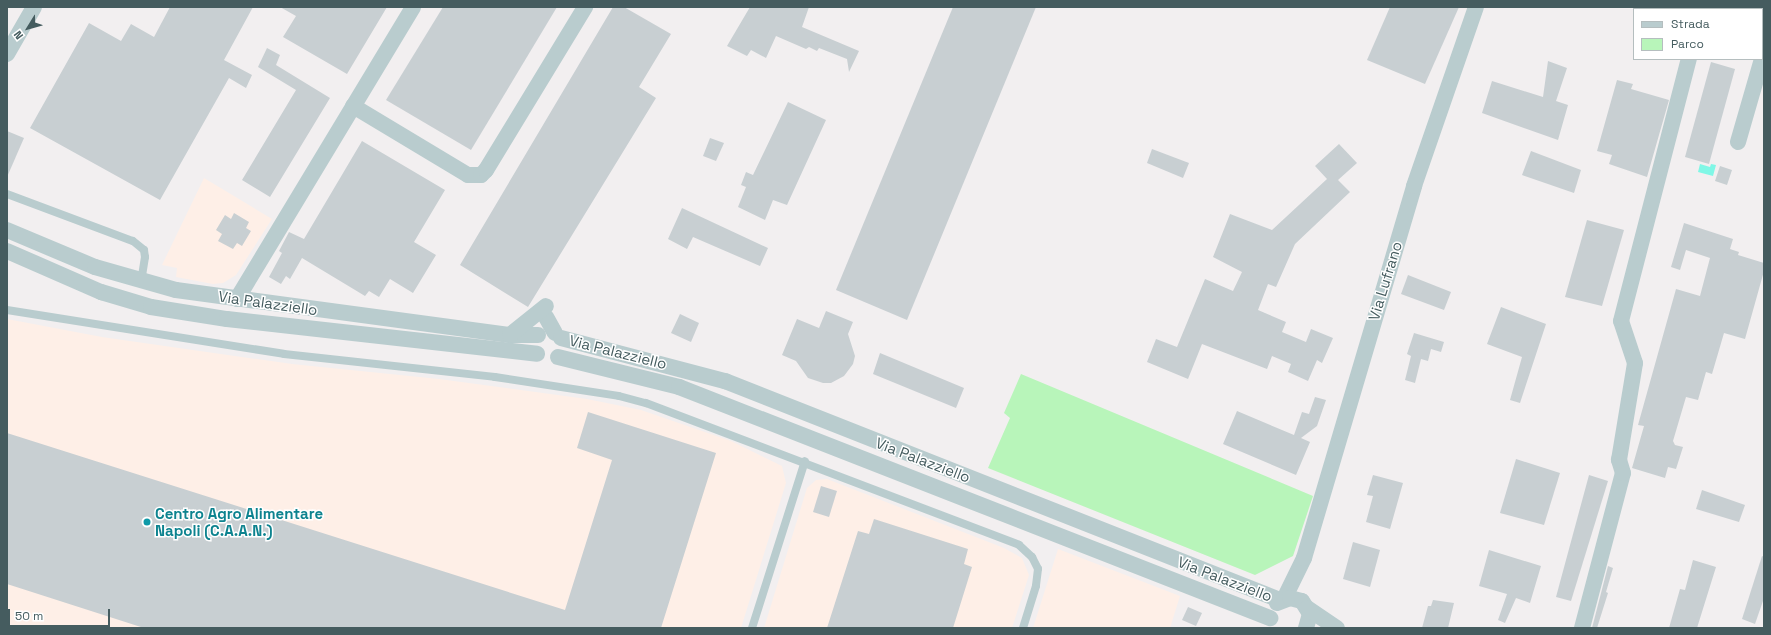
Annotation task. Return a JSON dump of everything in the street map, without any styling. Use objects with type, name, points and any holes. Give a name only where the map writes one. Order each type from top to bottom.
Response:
[{"type":"street","points":[[7,54],[34,7]]},
{"type":"street","points":[[237,299],[413,7]]},
{"type":"street","points":[[353,106],[468,176],[480,175],[486,170],[585,7]]},
{"type":"street","name":"Via Lufrano","points":[[1272,623],[1273,608],[1282,600],[1304,558],[1414,186],[1476,7]]},
{"type":"street","points":[[1582,628],[1623,474],[1619,460],[1635,363],[1621,321],[1689,60]]},
{"type":"street","points":[[1738,142],[1762,60]]},
{"type":"street","name":"Via Palazziello","points":[[7,230],[95,267],[176,290],[510,335],[550,334],[725,381],[1282,600],[1290,598],[1305,605]]},
{"type":"street","name":"Via Palazziello","points":[[7,251],[101,292],[151,307],[227,319],[537,354]]},
{"type":"street","points":[[510,335],[546,306]]},
{"type":"street","points":[[550,334],[563,348],[558,357],[545,359],[537,354],[534,345],[550,334]]},
{"type":"street","name":"Via Palazziello","points":[[558,357],[679,387],[1272,623]]},
{"type":"street","name":"Via Lufrano","points":[[1304,558],[1305,605],[1310,621],[1306,628]]},
{"type":"street","points":[[1305,605],[1337,628]]},
{"type":"lane","points":[[7,194],[133,241],[144,250],[145,257],[141,281]]},
{"type":"lane","points":[[7,310],[284,354],[495,377],[619,396],[646,403],[805,461],[1019,545],[1032,557],[1038,569],[1036,586],[1023,628]]},
{"type":"lane","points":[[752,628],[805,461]]},
{"type":"shaded area","points":[[1700,164],[1710,167],[1711,164],[1716,165],[1713,176],[1698,172]]},
{"type":"shaded area","points":[[204,178],[272,219],[236,275],[223,283],[213,284],[176,277],[177,268],[162,265]]},
{"type":"shaded area","points":[[7,319],[102,337],[292,364],[439,379],[587,399],[641,410],[731,441],[782,466],[786,483],[741,628],[7,628]]},
{"type":"shaded area","points":[[827,479],[1004,548],[1022,558],[1029,575],[1012,628],[764,628],[807,488],[816,480]]},
{"type":"shaded area","points":[[1058,549],[1180,596],[1170,628],[1033,628]]},
{"type":"green space","points":[[1021,374],[1313,496],[1293,556],[1255,575],[988,468],[1010,418],[1004,413]]},
{"type":"building","points":[[170,7],[253,7],[224,60],[252,75],[246,88],[229,78],[160,200],[30,128],[89,23],[121,41],[131,24],[154,37]]},
{"type":"building","points":[[280,7],[387,7],[347,74],[283,37],[296,16]]},
{"type":"building","points":[[443,7],[557,7],[471,150],[386,100]]},
{"type":"building","points":[[613,7],[624,7],[671,34],[639,87],[656,98],[528,307],[460,265]]},
{"type":"building","points":[[750,7],[809,7],[802,27],[859,51],[849,72],[847,59],[819,48],[817,51],[809,47],[806,49],[776,36],[766,58],[751,50],[747,56],[727,46]]},
{"type":"building","points":[[953,7],[1036,7],[907,320],[836,290]]},
{"type":"building","points":[[1390,7],[1459,7],[1425,84],[1367,60]]},
{"type":"building","points":[[267,48],[280,55],[276,65],[330,98],[270,197],[242,180],[296,90],[258,67]]},
{"type":"building","points":[[1548,61],[1567,68],[1556,101],[1568,105],[1558,140],[1482,113],[1492,81],[1543,97]]},
{"type":"building","points":[[1711,62],[1735,69],[1709,164],[1685,157]]},
{"type":"building","points":[[1617,80],[1633,84],[1631,89],[1669,100],[1647,177],[1609,164],[1612,155],[1597,151]]},
{"type":"building","points":[[788,102],[826,120],[787,205],[773,200],[765,220],[738,207],[746,187],[741,185],[746,172],[753,175]]},
{"type":"building","points":[[7,131],[24,138],[7,177]]},
{"type":"building","points":[[710,138],[724,143],[716,161],[703,156]]},
{"type":"building","points":[[362,141],[445,190],[414,242],[436,255],[413,293],[390,279],[379,297],[369,291],[365,296],[302,258],[290,279],[286,276],[281,284],[269,277],[282,253],[279,251],[289,232],[304,239]]},
{"type":"building","points":[[1339,144],[1357,163],[1338,180],[1350,192],[1295,244],[1276,287],[1268,284],[1258,310],[1286,322],[1282,332],[1306,342],[1311,329],[1333,338],[1322,363],[1317,360],[1308,381],[1288,372],[1291,364],[1272,356],[1267,369],[1202,344],[1188,379],[1147,362],[1156,339],[1177,347],[1205,279],[1233,291],[1242,272],[1213,257],[1230,214],[1272,230],[1327,179],[1315,166]]},
{"type":"building","points":[[1152,149],[1189,163],[1183,178],[1147,163]]},
{"type":"building","points":[[1531,151],[1581,170],[1574,193],[1522,175]]},
{"type":"building","points":[[1720,166],[1732,170],[1727,185],[1715,181]]},
{"type":"building","points":[[682,208],[768,248],[760,266],[693,237],[687,249],[668,239]]},
{"type":"building","points":[[234,213],[249,222],[246,228],[251,231],[242,246],[237,243],[233,249],[218,241],[222,234],[216,230],[225,215],[231,219]]},
{"type":"building","points":[[1587,220],[1624,230],[1602,306],[1565,297]]},
{"type":"building","points":[[1684,223],[1733,239],[1730,249],[1739,252],[1738,255],[1764,263],[1764,271],[1745,339],[1724,333],[1712,374],[1706,372],[1698,400],[1686,397],[1673,441],[1675,445],[1683,447],[1676,469],[1668,467],[1665,478],[1632,468],[1644,426],[1638,425],[1676,289],[1700,296],[1710,258],[1686,250],[1680,270],[1671,267]]},
{"type":"building","points":[[1408,275],[1451,292],[1444,310],[1401,294]]},
{"type":"building","points":[[1501,307],[1546,324],[1520,403],[1510,400],[1522,357],[1487,344]]},
{"type":"building","points":[[826,311],[853,322],[848,334],[855,356],[853,364],[844,376],[831,383],[823,383],[808,378],[796,361],[782,355],[797,319],[819,328]]},
{"type":"building","points":[[680,314],[699,323],[691,342],[671,333]]},
{"type":"building","points":[[1414,333],[1444,342],[1441,352],[1431,349],[1428,361],[1421,359],[1415,383],[1405,380],[1411,356],[1407,354]]},
{"type":"building","points":[[880,353],[964,388],[956,408],[873,374]]},
{"type":"building","points":[[1315,397],[1326,400],[1317,426],[1301,438],[1310,442],[1296,475],[1223,444],[1237,411],[1294,435],[1302,412],[1309,414]]},
{"type":"building","name":"Centro Agro Alimentare Napoli (C.A.A.N.)","points":[[588,412],[716,453],[661,628],[144,628],[7,584],[7,433],[565,610],[612,460],[577,448]]},
{"type":"building","points":[[1516,459],[1560,473],[1544,525],[1500,513]]},
{"type":"building","points":[[1373,475],[1403,483],[1390,529],[1366,522],[1373,496],[1367,495]]},
{"type":"building","points":[[1589,475],[1608,481],[1571,601],[1556,597]]},
{"type":"building","points":[[821,486],[837,491],[829,517],[813,512]]},
{"type":"building","points":[[1702,490],[1745,505],[1739,522],[1696,509]]},
{"type":"building","points":[[874,519],[968,549],[964,564],[972,567],[953,628],[827,628],[858,531],[869,534]]},
{"type":"building","points":[[1353,542],[1380,550],[1370,587],[1343,579]]},
{"type":"building","points":[[1489,550],[1541,566],[1530,603],[1516,598],[1505,623],[1498,620],[1507,594],[1479,586]]},
{"type":"building","points":[[1762,556],[1764,557],[1764,598],[1755,624],[1742,619]]},
{"type":"building","points":[[1693,560],[1716,567],[1697,628],[1669,628],[1680,589],[1685,590]]},
{"type":"building","points":[[1608,566],[1613,568],[1606,592],[1608,593],[1597,628],[1592,628]]},
{"type":"building","points":[[1433,600],[1454,603],[1448,628],[1422,628],[1428,606],[1431,606]]},
{"type":"building","points":[[1188,607],[1202,613],[1196,626],[1182,620]]},
{"type":"place","name":"Centro Agro Alimentare Napoli (C.A.A.N.)","points":[[147,522]]}]
